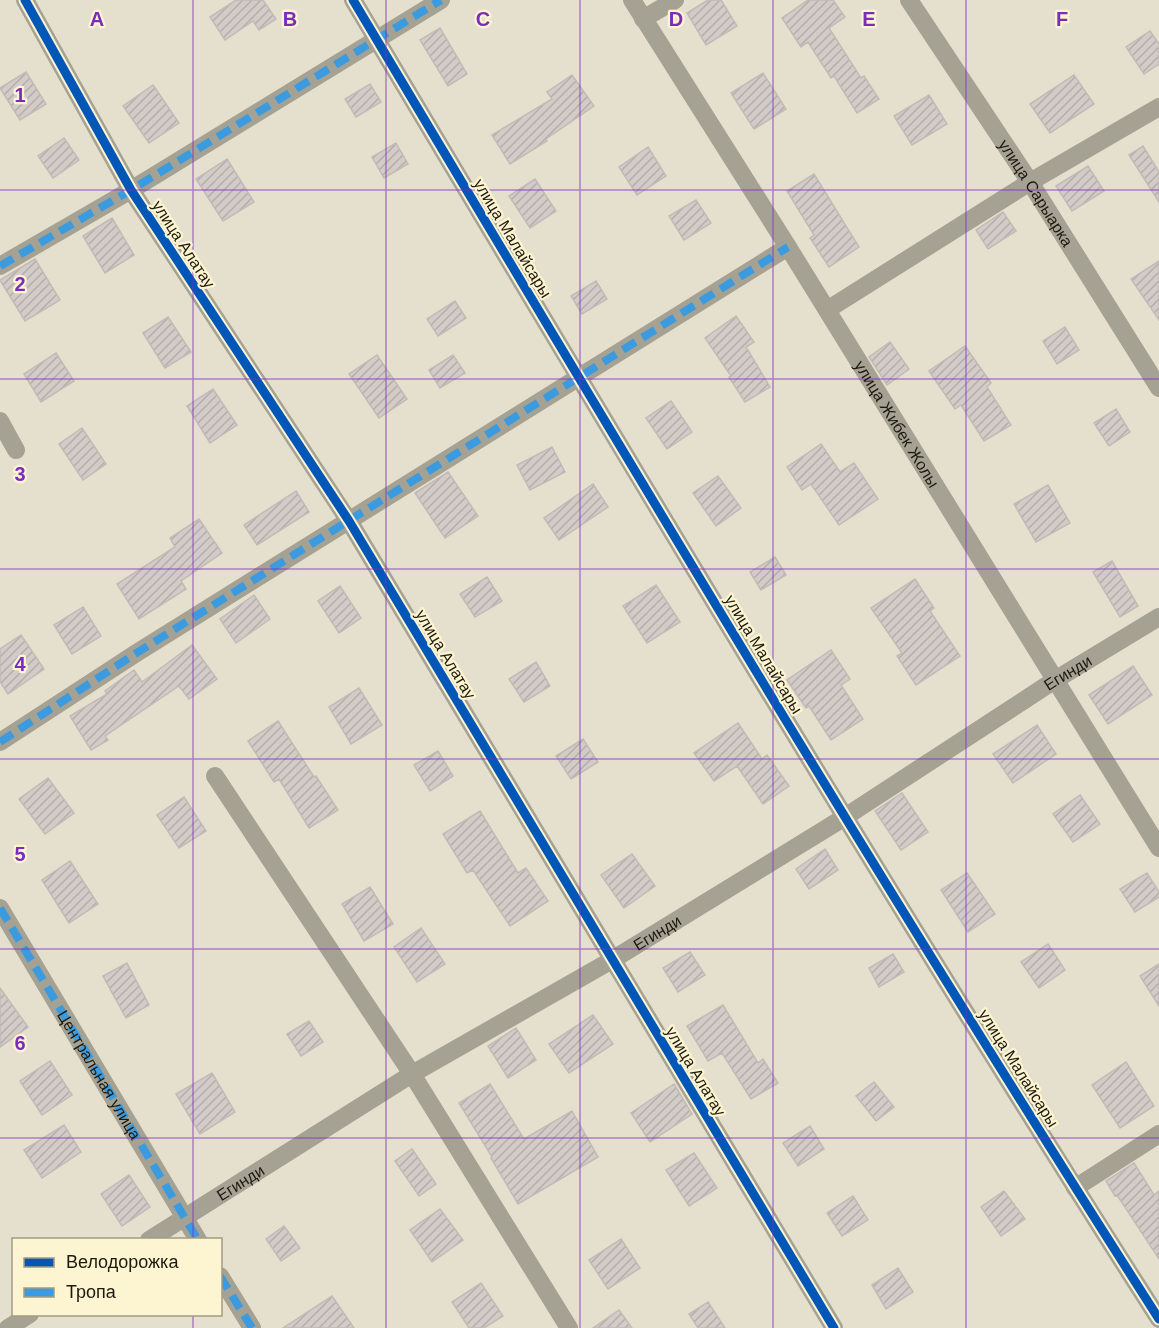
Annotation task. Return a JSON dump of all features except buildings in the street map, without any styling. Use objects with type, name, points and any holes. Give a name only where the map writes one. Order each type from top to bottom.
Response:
[{"type":"street","name":"улица Алатау","points":[[25,0],[131,190],[349,520],[834,1328]]},
{"type":"street","name":"улица Малайсары","points":[[353,0],[845,817],[1159,1319]]},
{"type":"street","points":[[0,266],[131,190],[441,0]]},
{"type":"street","name":"улица Жибек Жолы","points":[[632,0],[788,247],[1159,848]]},
{"type":"street","points":[[643,19],[675,0]]},
{"type":"street","name":"улица Сарыарка","points":[[909,0],[1030,182],[1159,388]]},
{"type":"street","points":[[827,310],[1030,182],[1159,106]]},
{"type":"street","points":[[0,742],[148,646],[788,247]]},
{"type":"street","points":[[0,421],[16,450]]},
{"type":"street","name":"Егинди","points":[[151,1238],[412,1074],[612,960],[845,817],[1055,680],[1159,617]]},
{"type":"street","points":[[215,776],[412,1074],[569,1328]]},
{"type":"street","name":"Центральная улица","points":[[0,908],[197,1238]]},
{"type":"street","points":[[1075,1188],[1159,1134]]},
{"type":"street","points":[[222,1279],[252,1328]]},
{"type":"street","points":[[8,1328],[27,1316]]},
{"type":"marked path","points":[[0,266],[131,190],[441,0]]},
{"type":"marked path","points":[[0,742],[138,652],[788,247]]},
{"type":"marked path","points":[[0,908],[197,1238]]},
{"type":"marked path","points":[[222,1279],[252,1328]]},
{"type":"cycle path","points":[[25,0],[131,190],[349,521],[834,1328]]},
{"type":"cycle path","points":[[353,0],[851,827],[1159,1319]]}]
